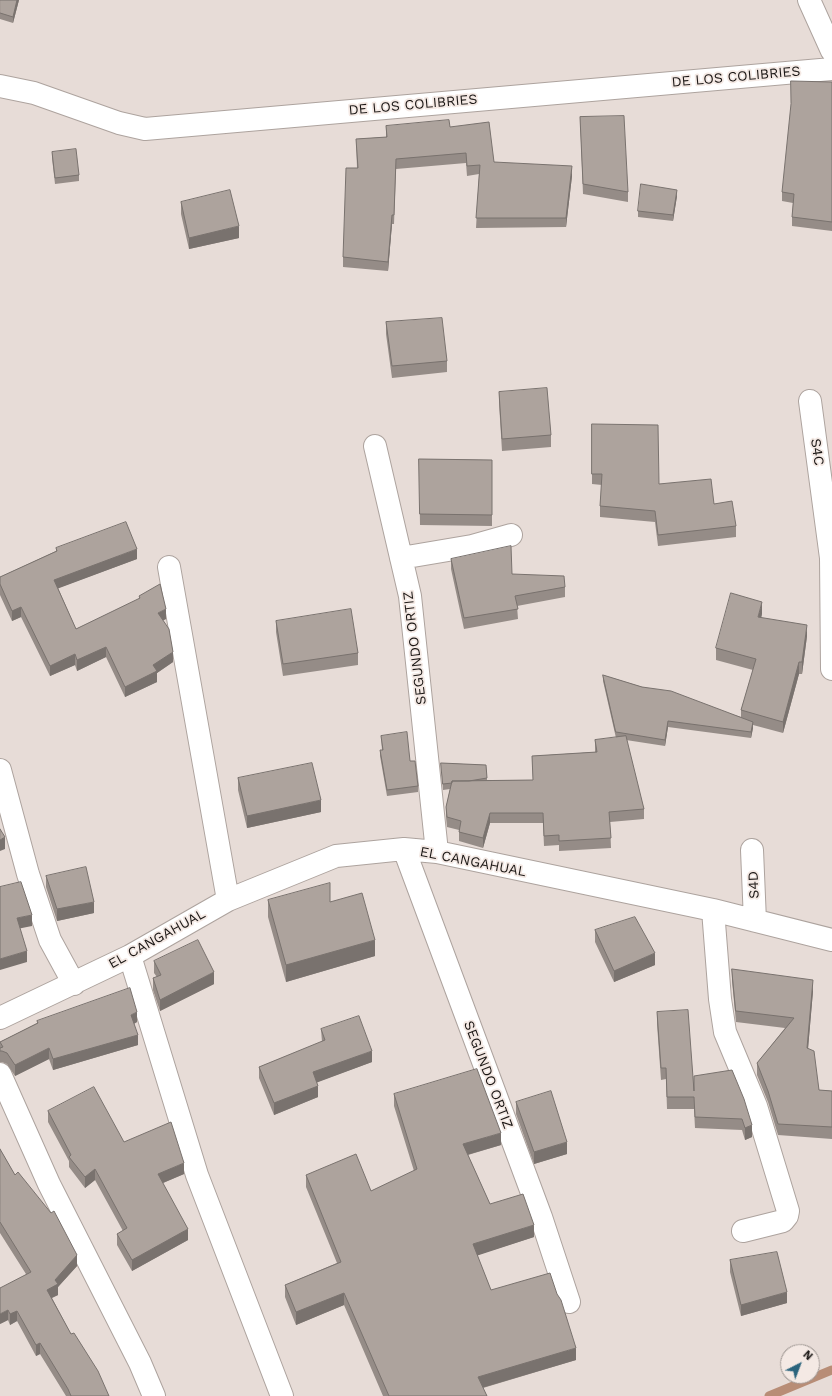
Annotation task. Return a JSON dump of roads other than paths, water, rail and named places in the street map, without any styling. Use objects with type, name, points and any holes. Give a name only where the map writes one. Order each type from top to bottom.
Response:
[{"type":"street","points":[[809,0],[832,51]]},
{"type":"street","name":"DE LOS COLIBRIES","points":[[0,86],[34,93],[119,123],[145,129],[832,69]]},
{"type":"street","name":"S4C","points":[[810,401],[831,558],[832,669]]},
{"type":"street","name":"SEGUNDO ORTIZ","points":[[375,446],[410,596],[437,852]]},
{"type":"street","points":[[401,558],[472,546],[511,535]]},
{"type":"street","points":[[169,567],[228,900]]},
{"type":"street","points":[[0,770],[28,874],[50,940],[74,984]]},
{"type":"street","name":"SEGUNDO ORTIZ","points":[[404,849],[541,1217],[569,1302]]},
{"type":"street","name":"EL CANGAHUAL","points":[[0,1018],[130,956],[228,900],[336,856],[404,849],[437,852],[713,910],[832,940]]},
{"type":"street","name":"S4D","points":[[752,850],[756,921]]},
{"type":"street","points":[[713,910],[720,999],[725,1032],[756,1106],[788,1211],[787,1216],[783,1221],[743,1231]]},
{"type":"street","points":[[130,956],[197,1175],[282,1396]]},
{"type":"street","points":[[0,1074],[49,1184],[140,1363],[154,1396]]},
{"type":"waterway","points":[[769,1396],[832,1370]]}]
